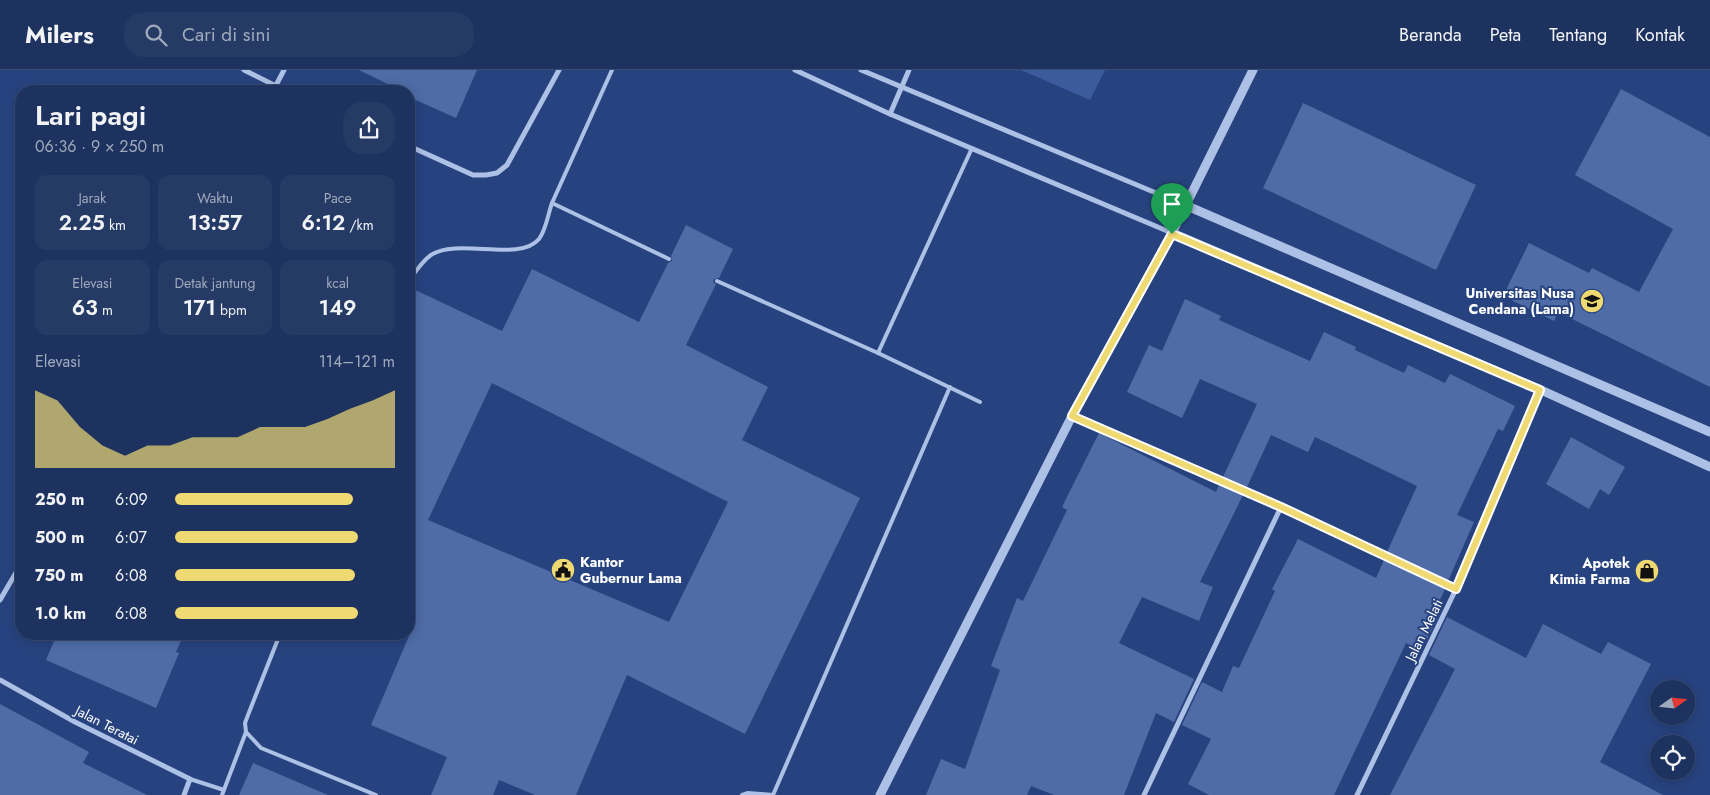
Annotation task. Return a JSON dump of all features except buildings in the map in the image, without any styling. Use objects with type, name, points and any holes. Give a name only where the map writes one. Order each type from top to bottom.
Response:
[{"type":"street","points":[[244,70],[268,85]]},
{"type":"street","points":[[276,85],[284,70]]},
{"type":"street","points":[[415,149],[473,175],[497,173],[507,165],[559,70]]},
{"type":"street","points":[[795,70],[890,114],[1540,390],[1710,468]]},
{"type":"street","points":[[861,70],[900,88],[1185,205],[1710,432]]},
{"type":"street","points":[[890,114],[909,70]]},
{"type":"street","points":[[880,795],[1072,416],[1172,234],[1253,70]]},
{"type":"street","name":"Jalan Melati","points":[[1356,795],[1456,589],[1540,390]]},
{"type":"street","points":[[1072,416],[1281,507],[1456,589]]},
{"type":"street","points":[[1144,795],[1281,507]]},
{"type":"street","points":[[0,600],[15,574]]},
{"type":"street","name":"Jalan Teratai","points":[[0,680],[75,722],[190,779]]},
{"type":"street","points":[[184,795],[190,779]]},
{"type":"lane","points":[[415,271],[432,254],[451,248],[517,250],[531,246],[540,238],[552,203],[612,70]]},
{"type":"lane","points":[[878,353],[972,148]]},
{"type":"lane","points":[[552,203],[669,259]]},
{"type":"lane","points":[[717,281],[878,353],[980,402]]},
{"type":"lane","points":[[742,795],[748,793],[773,795],[950,387]]},
{"type":"lane","points":[[190,779],[223,793],[246,732],[245,723],[248,714],[278,640]]},
{"type":"lane","points":[[246,732],[261,748],[376,795]]},
{"type":"shaded area","points":[[1021,70],[1105,70],[1090,100]]},
{"type":"place","name":"Universitas Nusa Cendana (Lama)","points":[[1592,301]]},
{"type":"place","name":"Kantor Gubernur Lama","points":[[563,570]]},
{"type":"place","name":"Apotek Kimia Farma","points":[[1647,571]]},
{"type":"route","points":[[1172,234],[1540,390],[1456,589],[1316,522],[1072,416],[1172,234]]}]
